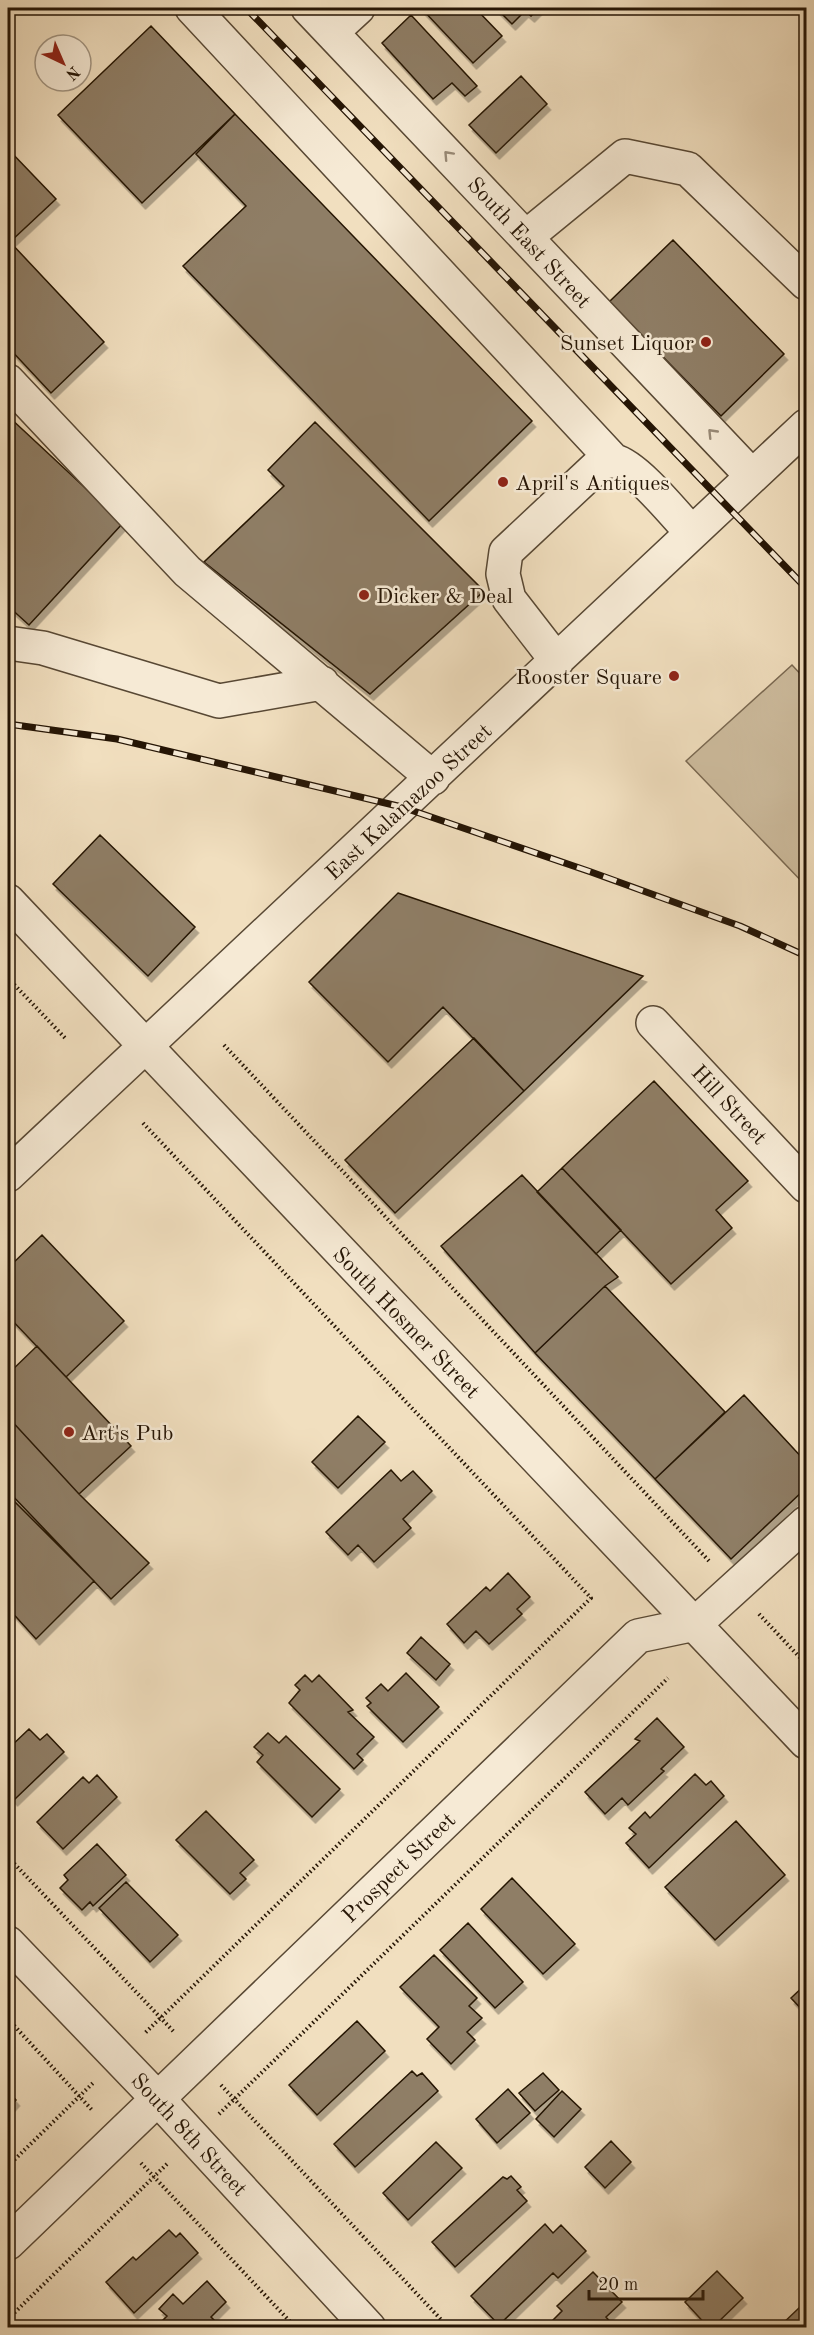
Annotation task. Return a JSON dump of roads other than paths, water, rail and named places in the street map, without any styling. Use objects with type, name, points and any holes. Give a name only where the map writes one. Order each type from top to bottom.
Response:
[{"type":"street","points":[[192,8],[613,460],[622,464],[642,480],[692,533]]},
{"type":"street","name":"South East Street","points":[[308,8],[752,476]]},
{"type":"street","points":[[332,32],[358,8]]},
{"type":"street","points":[[526,237],[625,156],[688,169],[807,283]]},
{"type":"street","points":[[8,381],[187,571],[432,778]]},
{"type":"street","name":"East Kalamazoo Street","points":[[8,1175],[807,426]]},
{"type":"street","points":[[557,661],[509,599],[503,574],[506,552],[601,463],[613,460]]},
{"type":"street","points":[[8,643],[43,648],[219,702],[322,683]]},
{"type":"street","name":"South Hosmer Street","points":[[8,900],[145,1047],[807,1742]]},
{"type":"street","name":"Hill Street","points":[[653,1023],[807,1186]]},
{"type":"street","name":"Prospect Street","points":[[8,2243],[638,1636],[694,1624],[807,1523]]},
{"type":"street","name":"South 8th Street","points":[[8,1943],[157,2098],[369,2328]]},
{"type":"railway","points":[[246,8],[806,588]]},
{"type":"railway","points":[[8,724],[117,739],[402,807],[740,926],[806,956]]},
{"type":"place","name":"Sunset Liquor","points":[[706,342]]},
{"type":"place","name":"April's Antiques","points":[[503,482]]},
{"type":"place","name":"Dicker & Deal","points":[[364,595]]},
{"type":"place","name":"Rooster Square","points":[[674,676]]},
{"type":"place","name":"Art's Pub","points":[[69,1432]]}]
